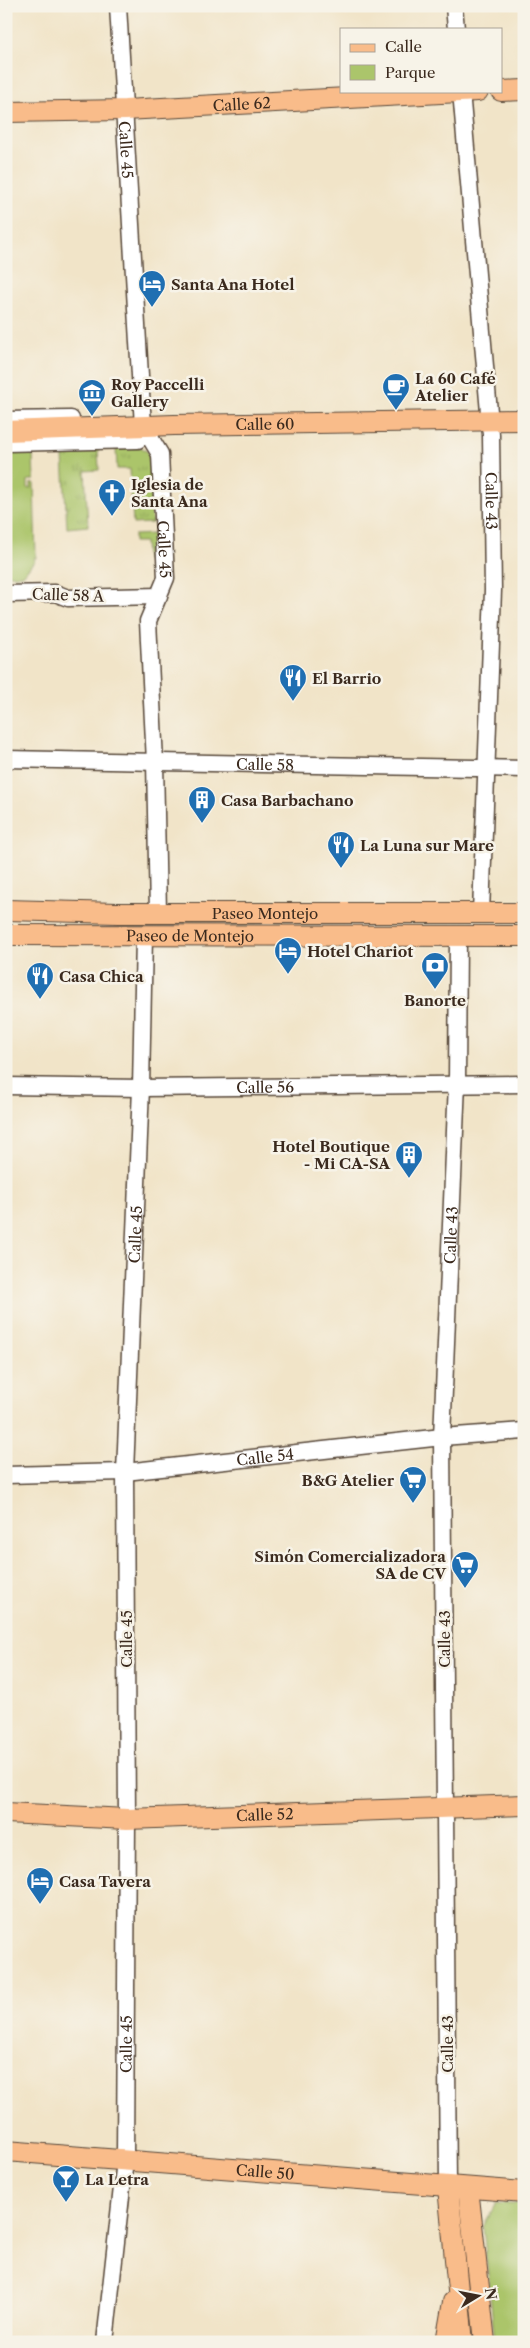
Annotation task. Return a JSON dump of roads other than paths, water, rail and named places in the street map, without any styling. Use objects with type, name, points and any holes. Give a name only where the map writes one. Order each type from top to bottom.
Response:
[{"type":"main road","points":[[502,90],[524,90]]},
{"type":"main road","name":"Calle 62","points":[[6,112],[125,110],[461,92]]},
{"type":"main road","name":"Calle 60","points":[[6,431],[139,425],[524,420]]},
{"type":"main road","name":"Paseo Montejo","points":[[6,910],[158,913],[524,913]]},
{"type":"main road","name":"Paseo de Montejo","points":[[6,935],[524,936]]},
{"type":"main road","name":"Calle 52","points":[[6,1813],[127,1819],[524,1805]]},
{"type":"main road","name":"Calle 50","points":[[6,2151],[524,2192]]},
{"type":"main road","name":"Calle 43","points":[[448,2187],[464,2342]]},
{"type":"main road","points":[[468,2188],[485,2342]]},
{"type":"main road","points":[[446,2342],[457,2276]]},
{"type":"street","name":"Calle 45","points":[[118,6],[125,110],[139,425],[160,454],[166,578],[148,621],[158,913]]},
{"type":"street","points":[[454,6],[456,28]]},
{"type":"street","name":"Calle 43","points":[[461,92],[493,488],[493,590],[480,913]]},
{"type":"street","points":[[6,420],[127,418],[139,425]]},
{"type":"street","points":[[6,443],[139,425]]},
{"type":"street","name":"Calle 58 A","points":[[6,594],[55,593],[68,598],[159,596]]},
{"type":"street","name":"Calle 58","points":[[6,759],[486,770],[524,769]]},
{"type":"street","name":"Calle 45","points":[[105,2342],[125,2160],[127,1819],[125,1472],[141,1088],[144,936]]},
{"type":"street","name":"Calle 43","points":[[448,2187],[442,1437],[456,1083],[458,936]]},
{"type":"street","name":"Calle 56","points":[[6,1086],[141,1088],[456,1083],[524,1084]]},
{"type":"street","name":"Calle 54","points":[[6,1475],[125,1472],[442,1437],[524,1431]]},
{"type":"place","name":"Santa Ana Hotel","points":[[152,308]]},
{"type":"place","name":"La 60 Café Atelier","points":[[396,411]]},
{"type":"place","name":"Roy Paccelli Gallery","points":[[92,417]]},
{"type":"place","name":"Iglesia de Santa Ana","points":[[112,517]]},
{"type":"place","name":"El Barrio","points":[[293,702]]},
{"type":"place","name":"Casa Barbachano","points":[[202,824]]},
{"type":"place","name":"La Luna sur Mare","points":[[341,869]]},
{"type":"place","name":"Hotel Chariot","points":[[288,975]]},
{"type":"place","name":"Banorte","points":[[435,990]]},
{"type":"place","name":"Casa Chica","points":[[40,1000]]},
{"type":"place","name":"Hotel Boutique - Mi CA-SA","points":[[409,1179]]},
{"type":"place","name":"B&G Atelier","points":[[413,1504]]},
{"type":"place","name":"Simón Comercializadora SA de CV","points":[[465,1589]]},
{"type":"place","name":"Casa Tavera","points":[[40,1905]]},
{"type":"place","name":"La Letra","points":[[66,2203]]}]
